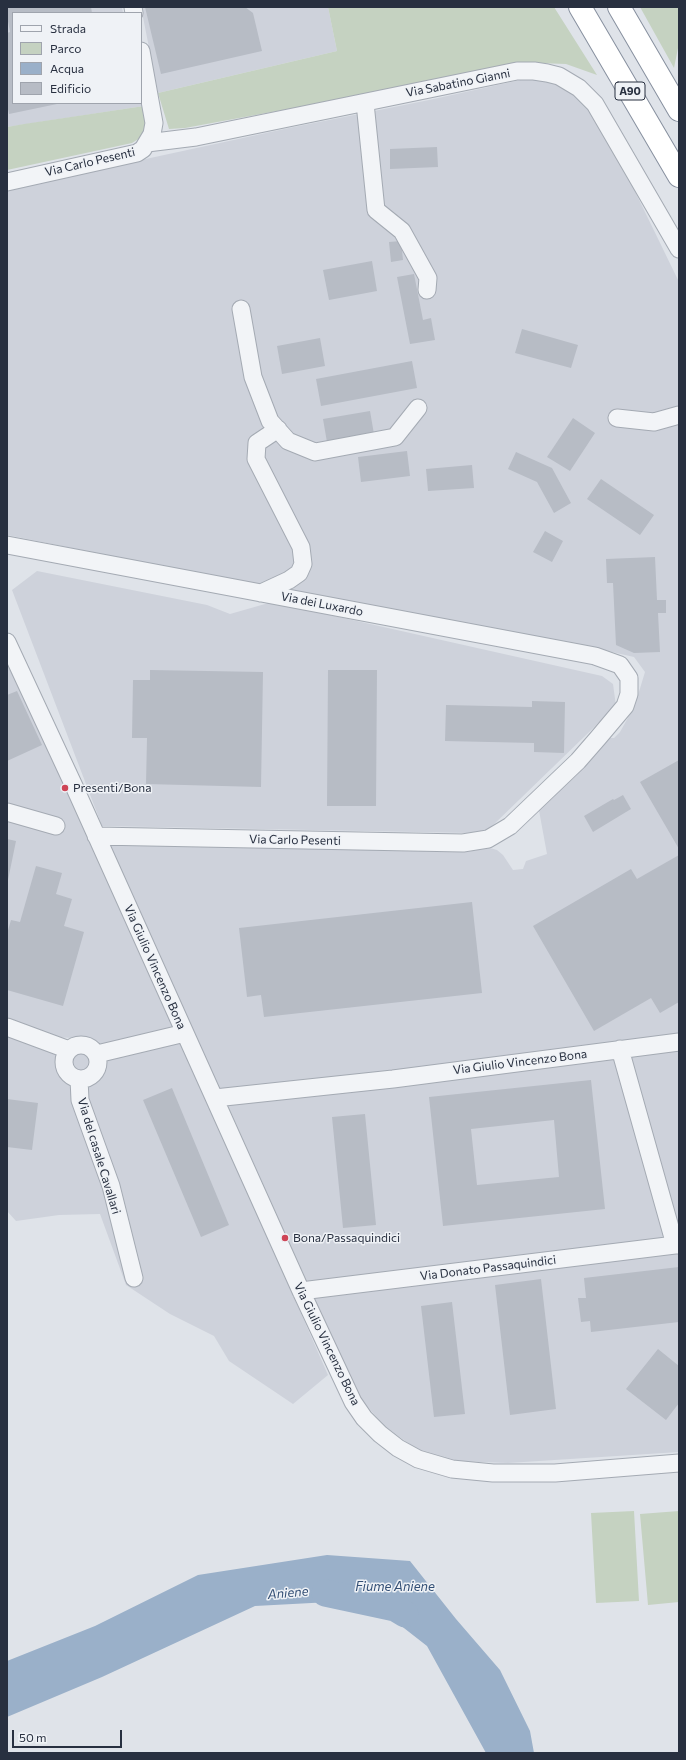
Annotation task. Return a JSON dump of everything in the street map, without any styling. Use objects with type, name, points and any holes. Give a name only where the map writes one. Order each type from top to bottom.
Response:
[{"type":"highway","name":"A90","points":[[619,7],[679,110]]},
{"type":"highway","name":"A90","points":[[580,11],[679,176]]},
{"type":"street","name":"Via Carlo Pesenti","points":[[7,182],[137,153],[148,143],[152,134],[154,123],[142,57]]},
{"type":"street","name":"Via Sabatino Gianni","points":[[148,143],[196,137],[517,71],[534,71],[559,76],[579,88],[595,104],[679,249]]},
{"type":"street","points":[[365,103],[376,210],[402,231],[428,278],[428,290]]},
{"type":"street","points":[[241,309],[253,377],[270,421],[288,441],[315,452],[395,437],[418,408]]},
{"type":"street","points":[[617,418],[654,422],[679,415]]},
{"type":"street","points":[[261,593],[290,580],[299,573],[303,564],[301,547],[256,459],[257,443],[278,429]]},
{"type":"street","name":"Via dei Luxardo","points":[[7,544],[595,656],[620,665],[629,678]]},
{"type":"street","points":[[7,642],[96,836]]},
{"type":"street","name":"Via Carlo Pesenti","points":[[96,836],[463,843],[488,839],[510,826],[578,761],[618,715],[627,701],[630,686],[629,678]]},
{"type":"street","points":[[7,812],[56,826]]},
{"type":"street","name":"Via Giulio Vincenzo Bona","points":[[96,836],[301,1291],[353,1402],[364,1418],[380,1434],[398,1448],[418,1459],[452,1469],[493,1473],[555,1473],[679,1462]]},
{"type":"street","points":[[7,1027],[68,1050]]},
{"type":"street","points":[[79,1079],[69,1074],[64,1065],[64,1060],[68,1050],[78,1045],[84,1045],[94,1050],[97,1054],[185,1033]]},
{"type":"street","name":"Via Giulio Vincenzo Bona","points":[[214,1098],[393,1079],[679,1042]]},
{"type":"street","points":[[620,1049],[677,1245]]},
{"type":"street","name":"Via del casale Cavallari","points":[[97,1054],[99,1065],[94,1074],[89,1077],[79,1079],[80,1100],[111,1186],[134,1278]]},
{"type":"street","name":"Via Donato Passaquindici","points":[[301,1291],[677,1245]]},
{"type":"shaded area","points":[[7,7],[122,7],[123,12],[12,12],[12,104],[142,104],[142,97],[144,106],[7,127]]},
{"type":"shaded area","points":[[141,7],[328,7],[337,51],[158,93]]},
{"type":"shaded area","points":[[525,79],[554,82],[581,99],[611,142],[679,282],[679,1452],[508,1463],[454,1461],[419,1451],[383,1425],[357,1394],[227,1104],[107,844],[466,852],[490,848],[497,850],[503,855],[513,870],[523,869],[526,861],[547,854],[538,805],[610,738],[614,738],[620,732],[635,705],[645,672],[634,657],[568,642],[311,596],[7,535],[7,189]]},
{"type":"shaded area","points":[[37,571],[207,605],[230,614],[272,602],[602,676],[613,684],[616,706],[488,830],[467,833],[102,826],[12,590]]},
{"type":"shaded area","points":[[7,661],[173,1021],[328,1375],[293,1404],[229,1361],[214,1336],[170,1314],[126,1285],[100,1214],[59,1215],[16,1221],[7,1211],[7,1034],[57,1052],[74,1038],[49,1037],[7,1018]]},
{"type":"green space","points":[[328,7],[554,7],[597,75],[566,64],[537,63],[185,128],[169,129],[158,93],[337,51]]},
{"type":"green space","points":[[640,7],[679,7],[679,43],[674,68]]},
{"type":"green space","points":[[144,106],[146,128],[140,138],[132,143],[7,170],[7,127]]},
{"type":"green space","points":[[634,1511],[639,1601],[596,1603],[591,1513]]},
{"type":"green space","points":[[679,1511],[679,1602],[648,1605],[640,1514]]},
{"type":"water","name":"Fiume Aniene","points":[[327,1555],[410,1561],[456,1619],[500,1670],[530,1731],[534,1753],[486,1753],[427,1646],[368,1600],[255,1606],[102,1677],[7,1717],[7,1661],[95,1626],[198,1575]]},
{"type":"building","points":[[7,7],[91,7],[92,12],[12,12],[12,104],[57,104],[9,114],[7,104],[7,33],[10,32]]},
{"type":"building","points":[[145,7],[245,7],[253,13],[262,51],[161,74]]},
{"type":"building","points":[[437,147],[438,167],[390,169],[390,149]]},
{"type":"building","points":[[401,241],[403,260],[391,262],[389,242]]},
{"type":"building","points":[[372,261],[377,291],[329,300],[323,270]]},
{"type":"building","points":[[414,274],[423,320],[431,318],[435,340],[410,344],[397,277]]},
{"type":"building","points":[[522,329],[578,345],[571,368],[515,353]]},
{"type":"building","points":[[320,338],[325,366],[282,374],[277,346]]},
{"type":"building","points":[[412,361],[417,388],[321,406],[316,379]]},
{"type":"building","points":[[370,411],[375,440],[328,448],[323,419]]},
{"type":"building","points":[[573,418],[595,433],[570,471],[547,457]]},
{"type":"building","points":[[407,451],[410,476],[361,482],[358,457]]},
{"type":"building","points":[[516,452],[552,468],[571,503],[554,513],[537,482],[508,469]]},
{"type":"building","points":[[472,465],[474,488],[428,491],[426,469]]},
{"type":"building","points":[[601,479],[654,515],[640,535],[587,499]]},
{"type":"building","points":[[545,531],[563,541],[552,562],[533,552]]},
{"type":"building","points":[[655,557],[657,600],[666,600],[666,613],[658,613],[660,652],[634,653],[616,645],[613,583],[607,583],[606,559]]},
{"type":"building","points":[[150,670],[263,672],[261,787],[146,784],[147,738],[132,738],[133,680],[150,680]]},
{"type":"building","points":[[328,670],[377,670],[376,806],[327,806]]},
{"type":"building","points":[[17,691],[42,745],[7,761],[7,695]]},
{"type":"building","points":[[532,701],[565,702],[564,753],[534,752],[534,743],[445,741],[446,705],[532,707]]},
{"type":"building","points":[[679,760],[679,849],[640,782]]},
{"type":"building","points":[[623,795],[631,809],[593,832],[584,816],[613,799],[614,800]]},
{"type":"building","points":[[7,839],[16,841],[8,880],[7,880]]},
{"type":"building","points":[[679,855],[679,1002],[660,1013],[651,998],[594,1031],[533,926],[631,869],[637,879]]},
{"type":"building","points":[[36,866],[62,873],[56,894],[72,899],[64,926],[84,932],[63,1006],[7,990],[7,934],[11,920],[20,922]]},
{"type":"building","points":[[472,902],[482,993],[264,1017],[261,995],[247,997],[239,928]]},
{"type":"building","points":[[591,1080],[605,1209],[443,1226],[429,1097]],"holes":[[[554,1120],[559,1177],[477,1185],[471,1129]]]},
{"type":"building","points":[[172,1088],[229,1225],[201,1237],[143,1100]]},
{"type":"building","points":[[7,1099],[38,1103],[32,1150],[7,1147]]},
{"type":"building","points":[[365,1114],[376,1225],[343,1228],[332,1117]]},
{"type":"building","points":[[679,1267],[679,1322],[591,1332],[590,1321],[581,1322],[578,1298],[586,1298],[584,1278]]},
{"type":"building","points":[[541,1279],[556,1409],[510,1415],[495,1285]]},
{"type":"building","points":[[452,1302],[465,1414],[434,1417],[421,1306]]},
{"type":"building","points":[[658,1349],[679,1366],[679,1403],[666,1420],[626,1389]]},
{"type":"waterway","name":"Aniene","points":[[325,1593],[395,1608],[405,1614]]},
{"type":"place","name":"Presenti/Bona","points":[[65,788]]},
{"type":"place","name":"Bona/Passaquindici","points":[[285,1238]]}]
